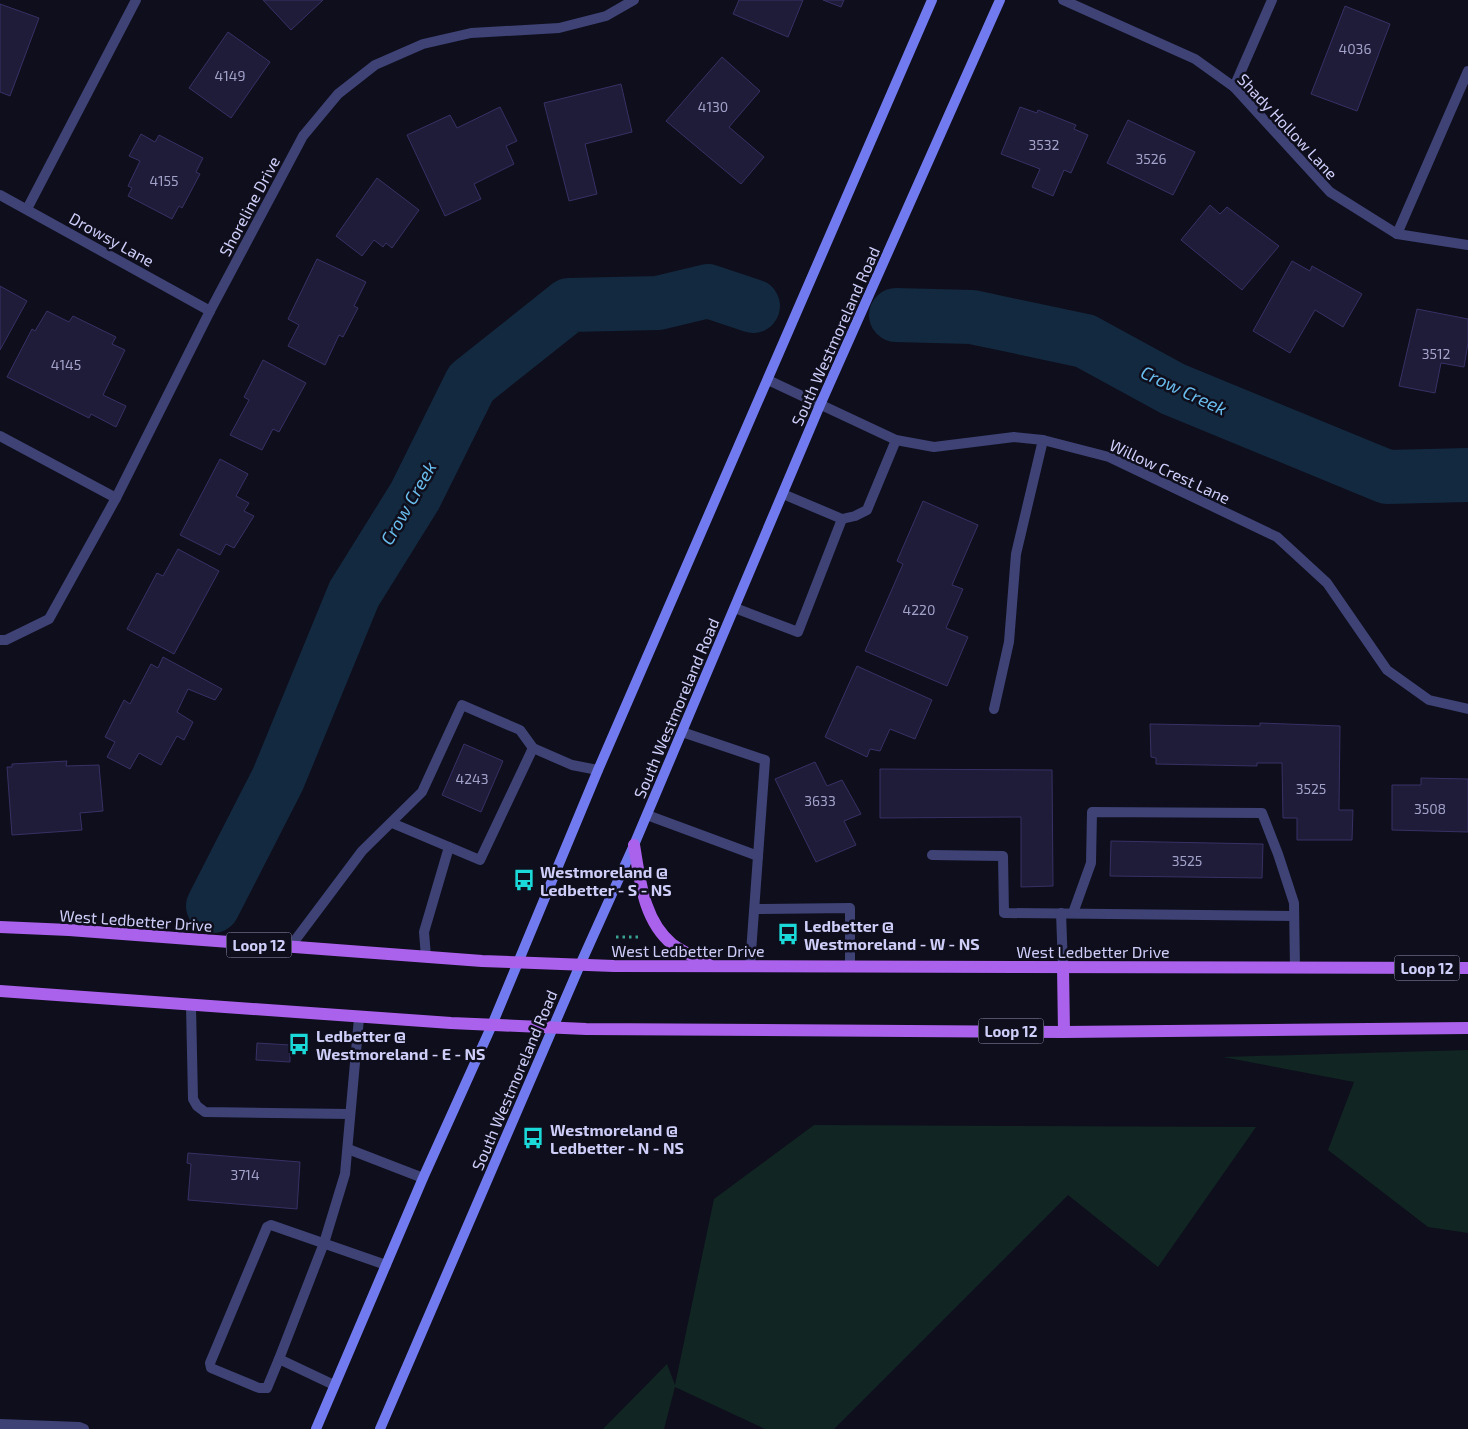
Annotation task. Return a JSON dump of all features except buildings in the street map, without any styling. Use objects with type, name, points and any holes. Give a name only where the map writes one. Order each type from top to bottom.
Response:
[{"type":"main road","points":[[316,1429],[423,1178],[492,1025],[598,770],[932,0]]},
{"type":"main road","name":"South Westmoreland Road","points":[[380,1429],[580,965],[647,815],[820,405],[1000,0]]},
{"type":"main road","points":[[634,845],[645,903],[654,922],[672,944],[711,966]]},
{"type":"main road","name":"West Ledbetter Drive","points":[[0,927],[69,930],[426,957],[580,965],[1468,968]]},
{"type":"main road","points":[[1063,967],[1064,1032]]},
{"type":"main road","name":"Loop 12","points":[[0,991],[359,1018],[554,1027],[1064,1032],[1468,1028]]},
{"type":"street","points":[[26,209],[136,0]]},
{"type":"street","name":"Shoreline Drive","points":[[0,640],[6,640],[49,619],[116,498],[210,311],[303,136],[338,94],[375,65],[423,44],[471,34],[559,28],[606,16],[634,0]]},
{"type":"street","name":"Shady Hollow Lane","points":[[1063,0],[1196,59],[1234,87],[1330,192],[1397,234],[1468,245]]},
{"type":"street","points":[[1234,87],[1272,0]]},
{"type":"street","points":[[1397,234],[1468,71]]},
{"type":"street","name":"Drowsy Lane","points":[[0,195],[210,311]]},
{"type":"street","name":"Willow Crest Lane","points":[[768,380],[896,440],[934,447],[1014,437],[1043,440],[1109,457],[1277,537],[1327,583],[1387,670],[1429,700],[1468,709]]},
{"type":"street","points":[[0,436],[116,498]]},
{"type":"street","points":[[782,494],[842,519],[868,510],[896,440]]},
{"type":"street","points":[[994,709],[1009,642],[1016,554],[1043,440]]},
{"type":"street","points":[[735,608],[798,632],[842,519]]},
{"type":"street","points":[[290,947],[362,851],[422,792],[462,705],[520,730],[533,748],[572,766],[598,770]]},
{"type":"street","points":[[682,732],[766,760],[750,966]]},
{"type":"street","points":[[392,823],[480,860],[533,748]]},
{"type":"street","points":[[1073,913],[1091,864],[1092,812],[1262,813],[1294,903],[1295,968]]},
{"type":"street","points":[[647,815],[758,856]]},
{"type":"street","points":[[426,957],[424,932],[449,847]]},
{"type":"street","points":[[932,855],[1003,856],[1004,913],[1294,916]]},
{"type":"street","points":[[755,909],[850,908],[850,967]]},
{"type":"street","points":[[1061,913],[1063,967]]},
{"type":"street","points":[[191,1006],[194,1099],[197,1106],[205,1112],[350,1114]]},
{"type":"street","points":[[359,1018],[345,1174],[324,1242],[267,1388],[259,1388],[211,1368],[210,1363],[267,1227],[271,1225],[324,1242],[386,1265]]},
{"type":"street","points":[[348,1150],[423,1178]]},
{"type":"street","points":[[279,1359],[334,1385]]},
{"type":"street","points":[[0,1424],[79,1427],[84,1429]]},
{"type":"path","points":[[616,937],[644,937]]},
{"type":"path","points":[[623,937],[623,946]]},
{"type":"green space","points":[[1468,1050],[1468,1233],[1428,1227],[1328,1150],[1354,1082],[1223,1057]]},
{"type":"green space","points":[[814,1125],[1256,1127],[1158,1267],[1068,1195],[834,1429],[765,1429],[675,1387],[664,1429],[603,1429],[667,1364],[675,1385],[714,1199]]},
{"type":"waterway","name":"Crow Creek","points":[[213,906],[278,779],[354,594],[415,496],[471,383],[569,305],[658,303],[708,291],[753,306]]},
{"type":"waterway","name":"Crow Creek","points":[[896,315],[972,317],[1085,341],[1173,389],[1387,477],[1468,475]]},
{"type":"place","name":"Westmoreland @ Ledbetter - S - NS","points":[[524,880]]},
{"type":"place","name":"Ledbetter @ Westmoreland - W - NS","points":[[788,934]]},
{"type":"place","name":"Ledbetter @ Westmoreland - E - NS","points":[[299,1044]]},
{"type":"place","name":"Westmoreland @ Ledbetter - N - NS","points":[[533,1138]]}]
